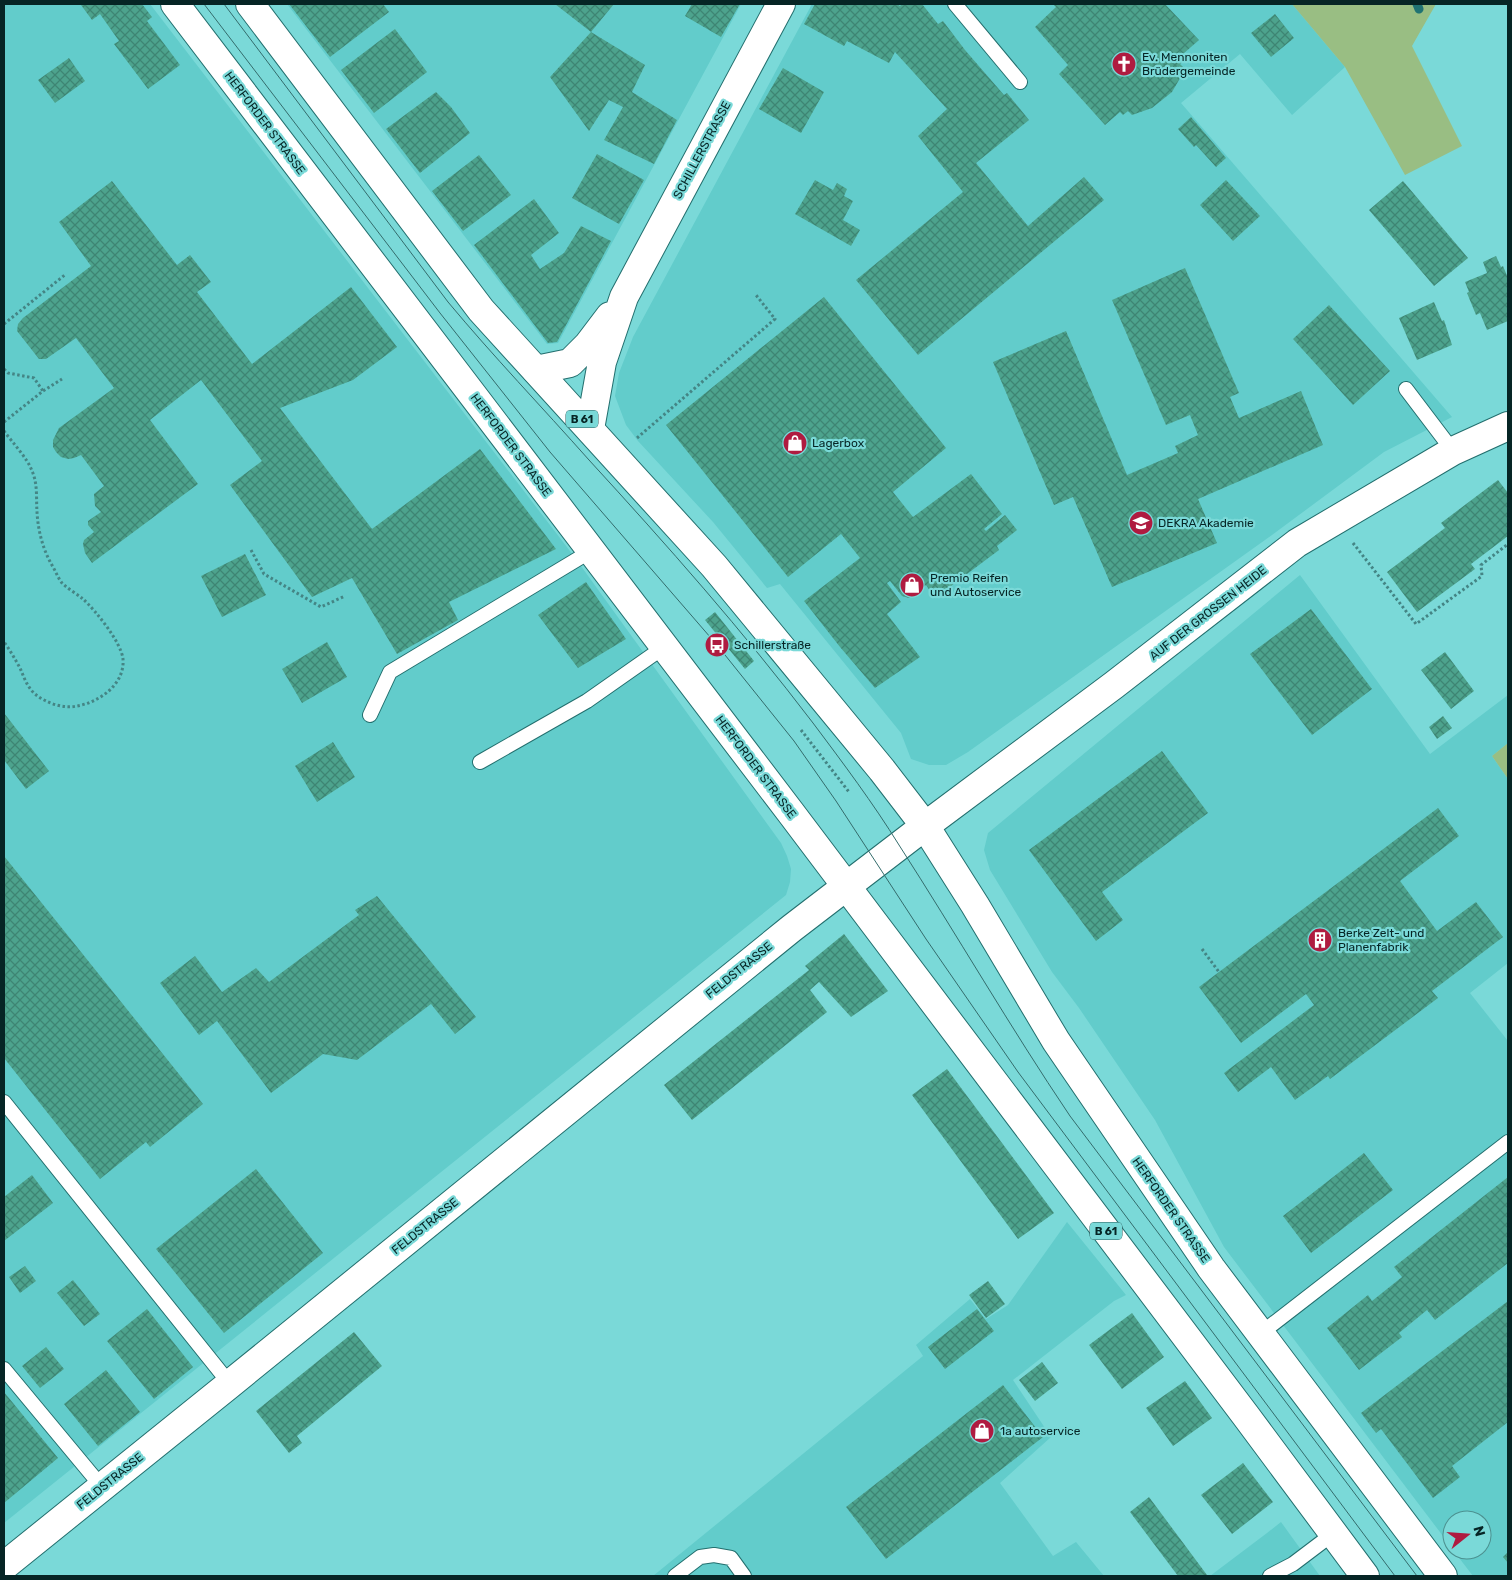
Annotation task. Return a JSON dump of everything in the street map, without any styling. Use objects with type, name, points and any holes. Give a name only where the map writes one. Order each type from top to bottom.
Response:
[{"type":"main road","name":"HERFORDER STRASSE","points":[[175,4],[846,886],[1366,1576]]},
{"type":"main road","name":"HERFORDER STRASSE","points":[[250,4],[481,310],[714,566],[876,763],[925,826],[975,905],[1056,1041],[1211,1268],[1443,1576]]},
{"type":"main road","name":"SCHILLERSTRASSE","points":[[536,370],[570,362],[588,345],[624,297],[781,4]]},
{"type":"main road","name":"SCHILLERSTRASSE","points":[[590,429],[602,362],[624,297]]},
{"type":"main road","name":"AUF DER GROSSEN HEIDE","points":[[925,826],[1114,685],[1298,543],[1453,451],[1508,426]]},
{"type":"main road","points":[[846,886],[925,826]]},
{"type":"main road","name":"FELDSTRASSE","points":[[4,1566],[715,989],[846,886]]},
{"type":"lane","points":[[955,4],[1020,82]]},
{"type":"lane","points":[[1406,389],[1453,451]]},
{"type":"lane","points":[[370,714],[390,672],[591,551]]},
{"type":"lane","points":[[480,762],[586,701],[664,647]]},
{"type":"lane","points":[[4,1102],[230,1384]]},
{"type":"lane","points":[[1260,1334],[1508,1142]]},
{"type":"lane","points":[[4,1369],[102,1487]]},
{"type":"lane","points":[[1270,1576],[1293,1564],[1334,1533]]},
{"type":"lane","points":[[675,1576],[700,1557],[714,1555],[730,1558],[744,1576]]},
{"type":"path","points":[[4,324],[66,274]]},
{"type":"path","points":[[630,443],[775,319],[756,295]]},
{"type":"path","points":[[4,369],[8,373],[34,378],[43,391]]},
{"type":"path","points":[[4,422],[43,391],[62,380]]},
{"type":"path","points":[[4,431],[32,469],[36,482],[38,533],[50,562],[62,583],[84,600],[102,619],[123,657],[122,671],[116,683],[107,694],[95,701],[76,707],[60,706],[48,702],[35,694],[4,642]]},
{"type":"path","points":[[1336,520],[1416,624],[1482,576],[1481,565],[1508,544]]},
{"type":"path","points":[[251,550],[264,574],[321,607],[345,596]]},
{"type":"path","points":[[801,730],[848,792]]},
{"type":"path","points":[[1202,949],[1219,972]]},
{"type":"shaded area","points":[[4,4],[150,4],[573,555],[781,843],[791,869],[786,895],[4,1523]]},
{"type":"shaded area","points":[[287,4],[741,4],[558,343],[547,344]]},
{"type":"shaded area","points":[[812,4],[1292,4],[1345,67],[1292,115],[1240,54],[1181,103],[1452,417],[1384,452],[1272,535],[968,752],[946,765],[929,765],[911,759],[901,733],[780,584],[767,588],[713,522],[638,441],[626,425],[615,396],[619,373],[633,337]]},
{"type":"shaded area","points":[[1300,575],[1430,754],[1508,695],[1508,743],[1492,756],[1508,779],[1508,963],[1470,993],[1508,1041],[1508,1576],[1473,1576],[1461,1560],[1492,1560],[1492,1510],[1442,1510],[1442,1535],[1224,1247],[1155,1120],[1079,1008],[1052,972],[990,870],[984,850],[988,833]]},
{"type":"shaded area","points":[[1067,1222],[1126,1295],[1114,1301],[1013,1380],[1051,1437],[1000,1483],[1053,1556],[1076,1542],[1104,1576],[653,1576],[923,1356],[916,1345],[970,1299],[986,1319],[1008,1305]]},
{"type":"shaded area","points":[[1281,1522],[1320,1576],[1210,1576],[1267,1533]]},
{"type":"green space","points":[[1292,4],[1436,4],[1412,46],[1462,146],[1405,175],[1345,67]]},
{"type":"green space","points":[[1508,743],[1508,779],[1492,756]]},
{"type":"building","points":[[142,4],[152,17],[147,21],[180,65],[148,89],[114,44],[119,41],[100,14],[92,20],[81,5]]},
{"type":"building","points":[[289,4],[383,4],[389,12],[330,57]]},
{"type":"building","points":[[555,4],[614,4],[591,32]]},
{"type":"building","points":[[692,4],[740,4],[721,37],[685,16]]},
{"type":"building","points":[[815,4],[897,4],[900,6],[902,4],[922,4],[938,24],[943,21],[1004,95],[1007,93],[1029,120],[976,163],[1028,226],[1084,177],[1104,200],[918,355],[856,280],[963,192],[918,136],[947,109],[895,52],[889,63],[847,41],[844,46],[804,24]]},
{"type":"building","name":"Ev. Mennoniten Brüdergemeinde","points":[[1053,4],[1165,4],[1199,40],[1183,54],[1187,58],[1180,64],[1184,68],[1172,92],[1152,108],[1132,115],[1128,111],[1123,115],[1120,112],[1105,125],[1059,74],[1068,65],[1035,27],[1056,7]]},
{"type":"building","points":[[1275,14],[1294,38],[1271,57],[1251,33]]},
{"type":"building","points":[[395,29],[427,72],[374,113],[341,70]]},
{"type":"building","points":[[591,32],[645,65],[632,92],[677,120],[654,164],[604,140],[623,107],[609,100],[589,131],[550,77]]},
{"type":"building","points":[[69,58],[85,81],[55,103],[38,80]]},
{"type":"building","points":[[783,68],[824,92],[801,133],[759,109]]},
{"type":"building","points":[[436,92],[451,107],[470,133],[420,173],[386,129]]},
{"type":"building","points":[[1191,117],[1226,158],[1216,167],[1178,129]]},
{"type":"building","points":[[597,154],[644,180],[619,224],[572,198]]},
{"type":"building","points":[[479,155],[511,195],[463,231],[432,191]]},
{"type":"building","points":[[815,180],[833,190],[837,183],[847,189],[844,196],[853,201],[843,220],[860,230],[851,246],[795,214]]},
{"type":"building","points":[[1226,180],[1260,216],[1233,241],[1200,205]]},
{"type":"building","points":[[112,181],[177,265],[190,255],[211,282],[197,292],[252,364],[351,287],[397,347],[353,380],[280,408],[372,529],[480,449],[556,549],[449,602],[458,620],[397,654],[352,578],[312,597],[230,485],[262,461],[201,380],[150,420],[198,484],[92,563],[85,553],[83,544],[84,540],[94,532],[88,525],[88,521],[101,512],[95,506],[94,494],[104,486],[81,455],[68,459],[61,457],[53,447],[53,440],[59,428],[114,388],[76,338],[46,359],[39,359],[17,331],[18,324],[23,318],[91,266],[59,222]]},
{"type":"building","points":[[1403,181],[1468,258],[1434,286],[1369,210]]},
{"type":"building","points":[[534,199],[559,233],[531,255],[540,269],[564,253],[581,226],[611,241],[557,342],[548,343],[474,245]]},
{"type":"building","points":[[1496,256],[1508,278],[1508,321],[1487,330],[1480,313],[1476,315],[1467,293],[1469,292],[1465,282],[1487,273],[1483,262]]},
{"type":"building","points":[[1185,268],[1239,393],[1230,397],[1239,418],[1301,391],[1323,445],[1198,499],[1217,543],[1112,587],[1073,497],[1054,505],[993,362],[1066,331],[1127,475],[1178,453],[1175,446],[1198,435],[1190,415],[1166,425],[1112,300]]},
{"type":"building","points":[[824,297],[946,448],[893,492],[913,517],[971,474],[1002,514],[984,529],[986,531],[1005,515],[1017,530],[997,546],[999,550],[935,598],[926,585],[909,598],[902,596],[890,581],[887,583],[901,602],[887,614],[920,657],[875,688],[804,601],[860,558],[841,534],[788,577],[666,425]]},
{"type":"building","points":[[1434,302],[1442,321],[1444,320],[1452,345],[1417,360],[1399,318]]},
{"type":"building","points":[[1329,305],[1390,371],[1353,405],[1293,339]]},
{"type":"building","points":[[1498,480],[1508,493],[1508,536],[1471,564],[1475,569],[1417,612],[1387,572],[1445,528],[1441,523]]},
{"type":"building","points":[[245,554],[266,595],[222,617],[201,576]]},
{"type":"building","points":[[586,582],[626,639],[578,668],[538,615]]},
{"type":"building","points":[[1311,609],[1372,689],[1312,735],[1250,654]]},
{"type":"building","points":[[715,612],[754,661],[745,669],[705,620]]},
{"type":"building","points":[[327,642],[347,677],[302,703],[282,669]]},
{"type":"building","points":[[1445,652],[1474,691],[1451,709],[1421,670]]},
{"type":"building","points":[[4,713],[49,771],[26,789],[4,760]]},
{"type":"building","points":[[1443,716],[1452,728],[1437,739],[1429,727]]},
{"type":"building","points":[[333,742],[355,777],[317,802],[295,766]]},
{"type":"building","points":[[1162,751],[1208,813],[1102,892],[1123,920],[1096,941],[1029,850]]},
{"type":"building","points":[[1438,808],[1459,836],[1400,881],[1437,931],[1476,902],[1503,937],[1432,991],[1438,998],[1330,1079],[1328,1076],[1295,1100],[1271,1067],[1238,1092],[1224,1073],[1314,1005],[1306,994],[1241,1043],[1199,987]]},
{"type":"building","points":[[4,856],[203,1104],[150,1147],[146,1142],[100,1179],[4,1058]]},
{"type":"building","points":[[377,896],[476,1017],[455,1034],[431,1004],[357,1060],[323,1054],[271,1093],[217,1021],[199,1035],[160,983],[195,956],[222,992],[256,968],[269,982],[359,915],[355,910]]},
{"type":"building","points":[[844,934],[888,991],[851,1017],[819,982],[810,990],[827,1012],[692,1120],[664,1085],[809,970],[805,966]]},
{"type":"building","points":[[947,1069],[1054,1213],[1018,1239],[912,1095]]},
{"type":"building","points":[[1364,1153],[1393,1190],[1311,1253],[1283,1216]]},
{"type":"building","points":[[256,1169],[323,1253],[224,1333],[156,1249]]},
{"type":"building","points":[[32,1175],[53,1203],[4,1241],[4,1197]]},
{"type":"building","points":[[1508,1177],[1508,1263],[1435,1320],[1427,1310],[1399,1333],[1402,1337],[1359,1370],[1327,1328],[1368,1295],[1372,1301],[1402,1277],[1394,1267]]},
{"type":"building","points":[[25,1266],[36,1281],[20,1293],[9,1277]]},
{"type":"building","points":[[73,1280],[100,1314],[84,1326],[57,1293]]},
{"type":"building","points":[[988,1281],[1005,1304],[986,1318],[969,1295]]},
{"type":"building","points":[[1508,1301],[1508,1422],[1452,1466],[1460,1477],[1433,1498],[1381,1429],[1376,1433],[1361,1413]]},
{"type":"building","points":[[147,1309],[193,1367],[154,1399],[107,1341]]},
{"type":"building","points":[[977,1309],[994,1331],[945,1369],[928,1347]]},
{"type":"building","points":[[1132,1313],[1164,1357],[1122,1389],[1089,1345]]},
{"type":"building","points":[[354,1332],[382,1366],[297,1436],[302,1443],[289,1453],[256,1411]]},
{"type":"building","points":[[46,1347],[64,1369],[40,1388],[22,1366]]},
{"type":"building","points":[[1042,1362],[1058,1383],[1035,1401],[1019,1380]]},
{"type":"building","points":[[106,1370],[140,1412],[98,1446],[64,1404]]},
{"type":"building","points":[[1185,1381],[1212,1418],[1173,1446],[1146,1408]]},
{"type":"building","points":[[1003,1385],[1043,1437],[886,1559],[846,1507]]},
{"type":"building","points":[[4,1392],[58,1458],[4,1503]]},
{"type":"building","points":[[1243,1463],[1273,1502],[1232,1534],[1201,1495]]},
{"type":"building","points":[[1149,1497],[1206,1576],[1178,1576],[1130,1512]]},
{"type":"building","points":[[1508,1552],[1508,1563],[1503,1557]]},
{"type":"waterway","points":[[1417,4],[1419,9]]},
{"type":"tram line","points":[[204,4],[440,313],[550,452],[717,645],[794,741],[836,801],[926,939],[1018,1072],[1395,1576]]},
{"type":"tram line","points":[[224,4],[448,302],[704,589],[813,723],[889,829],[1070,1116],[1417,1576]]},
{"type":"place","name":"Ev. Mennoniten Brüdergemeinde","points":[[1124,64]]},
{"type":"place","name":"Lagerbox","points":[[795,443]]},
{"type":"place","name":"DEKRA Akademie","points":[[1141,523]]},
{"type":"place","name":"Premio Reifen und Autoservice","points":[[912,585]]},
{"type":"place","name":"Schillerstraße","points":[[717,645]]},
{"type":"place","name":"Berke Zelt- und Planenfabrik","points":[[1320,940]]},
{"type":"place","name":"1a autoservice","points":[[982,1431]]}]
